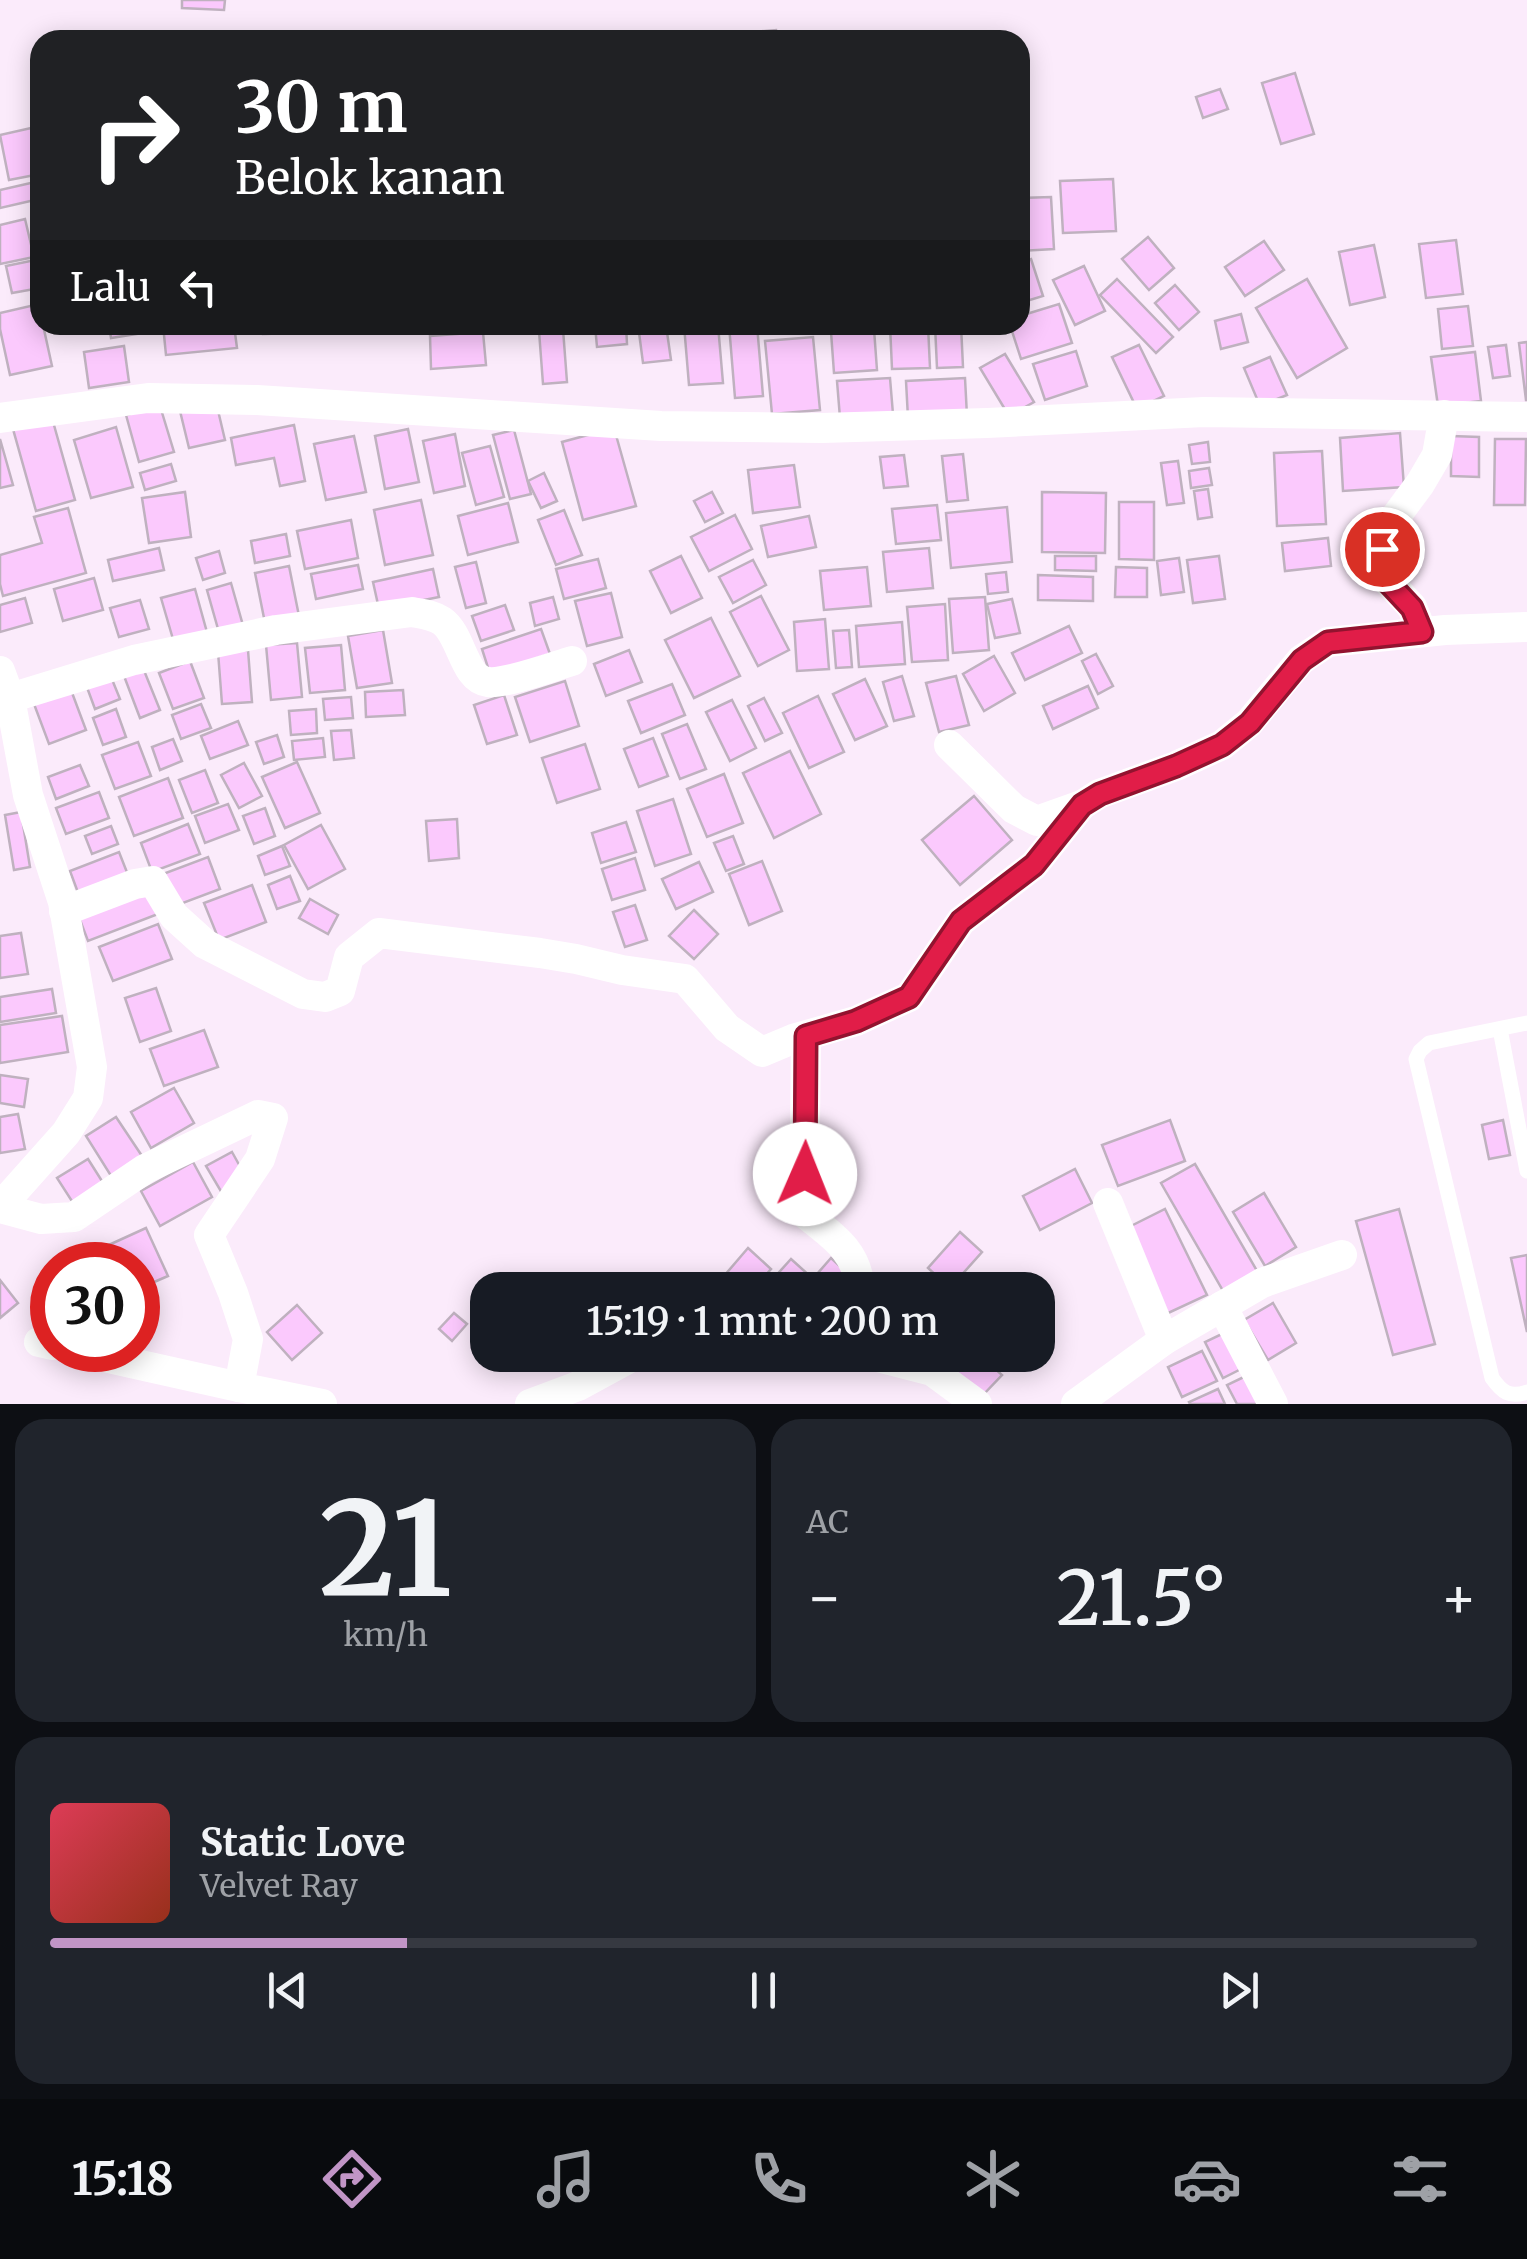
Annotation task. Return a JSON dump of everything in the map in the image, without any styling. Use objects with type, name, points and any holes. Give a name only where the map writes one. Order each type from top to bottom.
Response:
[{"type":"street","points":[[0,418],[148,398],[257,400],[448,414],[732,427],[987,424],[1204,412],[1527,417]]},
{"type":"street","points":[[1422,632],[1412,608],[1384,578],[1382,549],[1391,523],[1437,454],[1444,416]]},
{"type":"street","points":[[239,1387],[248,1339],[209,1234],[260,1159],[273,1118],[258,1115],[145,1168],[74,1217],[41,1218],[0,1207],[66,1134],[88,1098],[92,1066],[64,911],[11,778],[5,684],[276,630],[412,612],[440,619],[450,628],[466,664],[480,680],[501,681],[572,661]]},
{"type":"street","points":[[949,745],[1014,809],[1036,821],[1222,745],[1250,723],[1302,660],[1328,642],[1527,627]]},
{"type":"street","points":[[64,911],[153,881],[174,916],[204,944],[303,994],[325,997],[340,991],[349,957],[378,933],[540,953],[685,978],[727,1028],[762,1052],[856,1021],[909,997],[961,921],[1034,865],[1082,805]]},
{"type":"street","points":[[806,1036],[804,1213],[835,1237],[857,1272]]},
{"type":"street","points":[[1108,1203],[1164,1340]]},
{"type":"street","points":[[1090,1399],[1164,1340],[1262,1283],[1342,1255]]},
{"type":"street","points":[[1222,1306],[1274,1404]]},
{"type":"street","points":[[160,1369],[322,1404]]},
{"type":"street","points":[[530,1404],[604,1372]]},
{"type":"street","points":[[933,1372],[977,1404]]},
{"type":"lane","points":[[1527,1023],[1429,1043],[1416,1059],[1492,1378],[1506,1392],[1516,1396],[1527,1392]]},
{"type":"lane","points":[[1500,1029],[1527,1171]]},
{"type":"building","points":[[182,0],[225,0],[224,10],[182,8]]},
{"type":"building","points":[[1295,73],[1314,134],[1281,144],[1262,83]]},
{"type":"building","points":[[1220,89],[1228,109],[1203,118],[1196,97]]},
{"type":"building","points":[[30,128],[30,176],[9,180],[0,135]]},
{"type":"building","points":[[1113,179],[1116,231],[1063,233],[1060,181]]},
{"type":"building","points":[[30,183],[30,201],[0,208],[0,190]]},
{"type":"building","points":[[1051,197],[1054,249],[1030,250],[1030,198]]},
{"type":"building","points":[[25,219],[30,258],[0,264],[0,225]]},
{"type":"building","points":[[1148,237],[1174,268],[1149,290],[1122,259]]},
{"type":"building","points":[[1456,240],[1463,294],[1426,298],[1419,244]]},
{"type":"building","points":[[1264,241],[1284,270],[1245,296],[1225,267]]},
{"type":"building","points":[[1374,245],[1385,297],[1350,305],[1339,252]]},
{"type":"building","points":[[1030,259],[1043,296],[1030,300]]},
{"type":"building","points":[[30,261],[30,290],[12,293],[6,266]]},
{"type":"building","points":[[1084,266],[1105,311],[1075,325],[1053,280]]},
{"type":"building","points":[[1117,279],[1173,337],[1156,353],[1100,295]]},
{"type":"building","points":[[1307,279],[1347,348],[1297,378],[1256,308]]},
{"type":"building","points":[[1175,285],[1199,312],[1179,330],[1155,303]]},
{"type":"building","points":[[1059,304],[1072,343],[1021,359],[1013,335],[1030,335],[1030,313]]},
{"type":"building","points":[[30,306],[30,335],[45,335],[52,366],[10,375],[0,313]]},
{"type":"building","points":[[1468,306],[1473,346],[1442,349],[1438,309]]},
{"type":"building","points":[[1241,314],[1248,342],[1221,349],[1215,321]]},
{"type":"building","points":[[164,335],[235,335],[237,348],[166,355]]},
{"type":"building","points":[[483,335],[486,365],[431,369],[430,336]]},
{"type":"building","points":[[539,335],[563,335],[567,382],[543,384]]},
{"type":"building","points":[[596,335],[627,335],[627,344],[597,347]]},
{"type":"building","points":[[639,335],[667,335],[671,360],[643,363]]},
{"type":"building","points":[[685,335],[719,335],[723,383],[689,385]]},
{"type":"building","points":[[730,335],[758,335],[763,396],[735,398]]},
{"type":"building","points":[[831,335],[874,335],[877,370],[834,373]]},
{"type":"building","points":[[890,335],[928,335],[930,368],[892,369]]},
{"type":"building","points":[[935,335],[961,335],[963,367],[937,368]]},
{"type":"building","points":[[813,337],[820,410],[772,414],[765,341]]},
{"type":"building","points":[[1527,342],[1527,400],[1526,400],[1519,343]]},
{"type":"building","points":[[1139,345],[1164,396],[1137,409],[1112,357]]},
{"type":"building","points":[[1506,345],[1510,376],[1493,378],[1488,347]]},
{"type":"building","points":[[124,346],[129,382],[89,388],[84,352]]},
{"type":"building","points":[[1076,351],[1087,386],[1045,400],[1033,364]]},
{"type":"building","points":[[1475,352],[1481,401],[1438,406],[1431,357]]},
{"type":"building","points":[[1005,354],[1034,402],[1009,416],[980,368]]},
{"type":"building","points":[[1270,357],[1287,395],[1260,406],[1244,368]]},
{"type":"building","points":[[890,378],[893,414],[840,418],[837,381]]},
{"type":"building","points":[[965,378],[967,416],[908,418],[906,381]]},
{"type":"building","points":[[216,402],[225,440],[189,448],[180,411]]},
{"type":"building","points":[[160,406],[174,452],[139,462],[126,415]]},
{"type":"building","points":[[52,418],[75,500],[36,511],[13,429]]},
{"type":"building","points":[[294,425],[305,481],[280,486],[274,458],[236,465],[231,438]]},
{"type":"building","points":[[116,427],[133,487],[91,498],[74,440]]},
{"type":"building","points":[[614,428],[636,506],[583,520],[562,442]]},
{"type":"building","points":[[408,429],[419,482],[385,489],[375,436]]},
{"type":"building","points":[[514,430],[531,494],[510,499],[493,435]]},
{"type":"building","points":[[1400,433],[1404,487],[1343,491],[1340,438]]},
{"type":"building","points":[[455,434],[465,486],[434,493],[423,441]]},
{"type":"building","points":[[354,436],[366,492],[326,500],[314,444]]},
{"type":"building","points":[[1451,436],[1479,437],[1479,477],[1451,476]]},
{"type":"building","points":[[0,439],[13,485],[0,488]]},
{"type":"building","points":[[1495,439],[1526,439],[1525,505],[1494,505]]},
{"type":"building","points":[[1208,442],[1210,462],[1192,464],[1189,445]]},
{"type":"building","points":[[490,446],[504,497],[476,505],[462,453]]},
{"type":"building","points":[[1322,451],[1326,524],[1277,526],[1274,453]]},
{"type":"building","points":[[963,454],[968,500],[947,502],[942,456]]},
{"type":"building","points":[[904,455],[908,486],[884,488],[880,457]]},
{"type":"building","points":[[1178,461],[1184,503],[1167,505],[1161,463]]},
{"type":"building","points":[[171,464],[176,481],[145,490],[140,473]]},
{"type":"building","points":[[794,465],[800,507],[753,513],[748,470]]},
{"type":"building","points":[[1209,468],[1212,485],[1191,488],[1189,471]]},
{"type":"building","points":[[544,473],[557,501],[541,508],[528,481]]},
{"type":"building","points":[[1208,489],[1212,517],[1198,519],[1194,491]]},
{"type":"building","points":[[185,492],[191,537],[149,543],[142,498]]},
{"type":"building","points":[[712,492],[723,513],[705,522],[694,501]]},
{"type":"building","points":[[1042,492],[1106,493],[1105,553],[1042,552]]},
{"type":"building","points":[[421,500],[433,555],[385,565],[374,510]]},
{"type":"building","points":[[1119,502],[1154,502],[1154,560],[1119,559]]},
{"type":"building","points":[[508,503],[518,542],[468,555],[458,516]]},
{"type":"building","points":[[937,505],[941,540],[896,544],[892,509]]},
{"type":"building","points":[[1007,507],[1012,562],[951,568],[946,513]]},
{"type":"building","points":[[68,508],[86,573],[3,596],[0,555],[42,543],[34,517]]},
{"type":"building","points":[[564,510],[582,555],[556,565],[538,520]]},
{"type":"building","points":[[735,515],[752,549],[709,571],[691,537]]},
{"type":"building","points":[[809,516],[816,547],[768,557],[761,526]]},
{"type":"building","points":[[351,520],[358,558],[305,569],[297,531]]},
{"type":"building","points":[[286,534],[290,556],[255,563],[251,541]]},
{"type":"building","points":[[1328,538],[1331,566],[1285,571],[1282,543]]},
{"type":"building","points":[[159,548],[164,570],[113,581],[108,560]]},
{"type":"building","points":[[929,548],[933,588],[887,592],[883,552]]},
{"type":"building","points":[[219,551],[225,573],[203,580],[196,558]]},
{"type":"building","points":[[681,556],[702,598],[671,613],[650,571]]},
{"type":"building","points":[[1055,556],[1096,556],[1096,571],[1055,570]]},
{"type":"building","points":[[1219,556],[1225,599],[1193,603],[1187,560]]},
{"type":"building","points":[[1179,558],[1184,592],[1161,595],[1157,561]]},
{"type":"building","points":[[598,559],[606,588],[564,599],[556,569]]},
{"type":"building","points":[[753,560],[766,585],[733,603],[719,577]]},
{"type":"building","points":[[476,562],[486,603],[466,608],[455,567]]},
{"type":"building","points":[[358,565],[363,589],[316,599],[311,574]]},
{"type":"building","points":[[289,566],[299,616],[265,623],[255,573]]},
{"type":"building","points":[[867,567],[871,606],[824,610],[820,571]]},
{"type":"building","points":[[1116,567],[1147,568],[1147,597],[1115,597]]},
{"type":"building","points":[[433,569],[439,597],[379,609],[373,582]]},
{"type":"building","points":[[1006,572],[1008,592],[988,594],[986,574]]},
{"type":"building","points":[[1038,575],[1093,577],[1093,601],[1038,600]]},
{"type":"building","points":[[94,578],[103,610],[63,621],[54,589]]},
{"type":"building","points":[[231,583],[244,629],[220,636],[207,590]]},
{"type":"building","points":[[195,589],[208,636],[175,646],[161,598]]},
{"type":"building","points":[[611,593],[622,637],[587,646],[575,601]]},
{"type":"building","points":[[761,596],[789,650],[758,666],[730,612]]},
{"type":"building","points":[[553,597],[559,619],[535,626],[530,603]]},
{"type":"building","points":[[985,597],[989,650],[953,653],[949,599]]},
{"type":"building","points":[[25,598],[32,623],[0,632],[0,605]]},
{"type":"building","points":[[1012,599],[1020,633],[995,638],[987,604]]},
{"type":"building","points":[[140,600],[149,629],[119,637],[110,608]]},
{"type":"building","points":[[945,604],[948,660],[912,662],[907,607]]},
{"type":"building","points":[[505,605],[514,630],[481,641],[472,616]]},
{"type":"building","points":[[711,618],[740,676],[694,698],[665,640]]},
{"type":"building","points":[[825,619],[829,669],[797,671],[794,622]]},
{"type":"building","points":[[902,622],[905,664],[859,667],[856,626]]},
{"type":"building","points":[[1069,626],[1082,653],[1025,680],[1012,653]]},
{"type":"building","points":[[541,629],[550,654],[490,674],[482,649]]},
{"type":"building","points":[[383,630],[392,683],[357,688],[348,636]]},
{"type":"building","points":[[849,630],[852,667],[836,668],[833,631]]},
{"type":"building","points":[[297,643],[302,697],[271,700],[266,645]]},
{"type":"building","points":[[341,645],[345,690],[310,693],[305,648]]},
{"type":"building","points":[[248,650],[252,702],[222,704],[218,652]]},
{"type":"building","points":[[629,650],[642,682],[606,696],[594,664]]},
{"type":"building","points":[[1096,654],[1113,686],[1098,694],[1082,661]]},
{"type":"building","points":[[994,656],[1015,693],[984,711],[963,674]]},
{"type":"building","points":[[190,661],[204,698],[173,709],[159,673]]},
{"type":"building","points":[[143,668],[160,710],[140,718],[124,676]]},
{"type":"building","points":[[109,672],[120,699],[95,709],[85,682]]},
{"type":"building","points":[[902,676],[914,716],[894,721],[883,682]]},
{"type":"building","points":[[956,676],[969,725],[939,732],[926,683]]},
{"type":"building","points":[[865,679],[887,726],[855,740],[833,694]]},
{"type":"building","points":[[565,681],[579,726],[530,742],[515,697]]},
{"type":"building","points":[[672,684],[685,715],[641,733],[628,701]]},
{"type":"building","points":[[1088,686],[1098,708],[1053,729],[1043,706]]},
{"type":"building","points":[[71,690],[86,730],[49,744],[34,704]]},
{"type":"building","points":[[403,690],[405,715],[366,717],[365,692]]},
{"type":"building","points":[[504,695],[517,735],[487,744],[474,705]]},
{"type":"building","points":[[818,696],[844,752],[809,768],[783,713]]},
{"type":"building","points":[[351,697],[353,718],[325,720],[323,699]]},
{"type":"building","points":[[764,698],[782,733],[765,741],[748,706]]},
{"type":"building","points":[[732,700],[756,748],[730,761],[706,712]]},
{"type":"building","points":[[201,704],[211,728],[181,739],[172,715]]},
{"type":"building","points":[[116,709],[126,737],[103,745],[93,718]]},
{"type":"building","points":[[316,709],[317,733],[291,735],[289,711]]},
{"type":"building","points":[[238,721],[248,745],[210,759],[201,736]]},
{"type":"building","points":[[687,724],[706,769],[680,779],[662,734]]},
{"type":"building","points":[[351,730],[354,758],[334,760],[331,731]]},
{"type":"building","points":[[277,735],[284,757],[264,764],[256,742]]},
{"type":"building","points":[[323,738],[325,757],[294,760],[292,741]]},
{"type":"building","points":[[653,738],[668,776],[639,787],[624,749]]},
{"type":"building","points":[[173,739],[182,761],[160,770],[152,747]]},
{"type":"building","points":[[138,742],[151,776],[115,789],[102,755]]},
{"type":"building","points":[[585,744],[600,789],[557,803],[542,758]]},
{"type":"building","points":[[790,751],[821,814],[774,838],[743,773]]},
{"type":"building","points":[[297,762],[320,813],[285,828],[262,777]]},
{"type":"building","points":[[244,763],[262,796],[239,808],[221,775]]},
{"type":"building","points":[[80,765],[89,786],[56,799],[48,777]]},
{"type":"building","points":[[205,770],[218,803],[192,813],[179,780]]},
{"type":"building","points":[[724,774],[743,823],[707,837],[687,789]]},
{"type":"building","points":[[168,778],[183,818],[134,836],[119,797]]},
{"type":"building","points":[[99,792],[109,818],[66,834],[56,808]]},
{"type":"building","points":[[974,796],[1012,840],[960,885],[922,840]]},
{"type":"building","points":[[673,799],[691,854],[655,866],[637,811]]},
{"type":"building","points":[[228,804],[239,830],[205,843],[195,816]]},
{"type":"building","points":[[265,808],[275,836],[254,844],[243,816]]},
{"type":"building","points":[[21,812],[30,867],[14,870],[5,815]]},
{"type":"building","points":[[457,819],[459,858],[429,861],[426,821]]},
{"type":"building","points":[[626,822],[636,852],[601,863],[592,833]]},
{"type":"building","points":[[188,824],[200,854],[152,872],[141,843]]},
{"type":"building","points":[[321,825],[345,869],[308,889],[284,845]]},
{"type":"building","points":[[111,826],[118,844],[92,854],[85,836]]},
{"type":"building","points":[[733,836],[744,864],[726,871],[714,843]]},
{"type":"building","points":[[282,846],[290,866],[265,875],[258,856]]},
{"type":"building","points":[[119,852],[130,880],[80,898],[70,871]]},
{"type":"building","points":[[208,857],[220,889],[175,906],[163,874]]},
{"type":"building","points":[[635,858],[645,890],[612,900],[602,869]]},
{"type":"building","points":[[762,861],[782,911],[749,925],[729,874]]},
{"type":"building","points":[[699,862],[713,892],[676,909],[662,879]]},
{"type":"building","points":[[290,876],[300,901],[277,909],[268,885]]},
{"type":"building","points":[[147,885],[158,914],[88,941],[77,912]]},
{"type":"building","points":[[252,885],[266,922],[219,940],[204,903]]},
{"type":"building","points":[[310,899],[338,915],[328,934],[299,918]]},
{"type":"building","points":[[635,905],[647,940],[625,947],[613,912]]},
{"type":"building","points":[[694,910],[718,934],[694,959],[669,936]]},
{"type":"building","points":[[158,924],[172,959],[113,981],[99,947]]},
{"type":"building","points":[[21,933],[28,974],[0,978],[0,936]]},
{"type":"building","points":[[156,988],[171,1031],[140,1042],[125,998]]},
{"type":"building","points":[[52,989],[56,1013],[0,1022],[0,997]]},
{"type":"building","points":[[62,1016],[68,1052],[0,1063],[0,1025]]},
{"type":"building","points":[[204,1030],[218,1067],[164,1086],[150,1049]]},
{"type":"building","points":[[0,1075],[28,1079],[24,1107],[0,1103]]},
{"type":"building","points":[[174,1088],[194,1123],[151,1148],[131,1112]]},
{"type":"building","points":[[18,1114],[25,1149],[0,1153],[0,1117]]},
{"type":"building","points":[[116,1117],[144,1159],[113,1179],[86,1136]]},
{"type":"building","points":[[1170,1120],[1185,1161],[1118,1186],[1102,1145]]},
{"type":"building","points":[[1503,1120],[1510,1155],[1489,1159],[1482,1125]]},
{"type":"building","points":[[232,1152],[247,1179],[222,1193],[206,1166]]},
{"type":"building","points":[[88,1159],[107,1189],[77,1209],[57,1178]]},
{"type":"building","points":[[193,1162],[212,1197],[160,1226],[141,1191]]},
{"type":"building","points":[[1195,1164],[1260,1276],[1226,1296],[1161,1183]]},
{"type":"building","points":[[1075,1169],[1092,1203],[1040,1230],[1023,1196]]},
{"type":"building","points":[[1264,1193],[1296,1247],[1265,1266],[1233,1212]]},
{"type":"building","points":[[1165,1209],[1207,1295],[1166,1314],[1125,1229]]},
{"type":"building","points":[[1399,1209],[1435,1344],[1393,1355],[1356,1221]]},
{"type":"building","points":[[146,1228],[152,1242],[115,1242]]},
{"type":"building","points":[[960,1232],[982,1252],[964,1272],[932,1272],[928,1268]]},
{"type":"building","points":[[748,1248],[771,1269],[768,1272],[727,1272]]},
{"type":"building","points":[[1527,1255],[1527,1332],[1511,1258]]},
{"type":"building","points":[[831,1258],[846,1272],[819,1272]]},
{"type":"building","points":[[160,1259],[168,1276],[160,1279]]},
{"type":"building","points":[[791,1259],[805,1272],[779,1272]]},
{"type":"building","points":[[0,1280],[18,1303],[0,1318]]},
{"type":"building","points":[[1273,1303],[1296,1343],[1268,1360],[1244,1320]]},
{"type":"building","points":[[297,1305],[322,1333],[292,1360],[267,1332]]},
{"type":"building","points":[[454,1313],[467,1324],[452,1341],[439,1329]]},
{"type":"building","points":[[1224,1333],[1241,1369],[1223,1378],[1205,1342]]},
{"type":"building","points":[[1202,1351],[1217,1381],[1182,1397],[1168,1367]]},
{"type":"building","points":[[955,1372],[999,1372],[1002,1375],[982,1396]]},
{"type":"building","points":[[1248,1375],[1262,1404],[1237,1404],[1227,1385]]},
{"type":"building","points":[[1218,1389],[1225,1404],[1189,1402]]},
{"type":"route","points":[[805,1174],[806,1036],[856,1021],[909,997],[961,921],[1034,865],[1082,805],[1100,794],[1222,745],[1250,723],[1302,660],[1328,642],[1422,632],[1412,608],[1384,578],[1382,549]]}]
